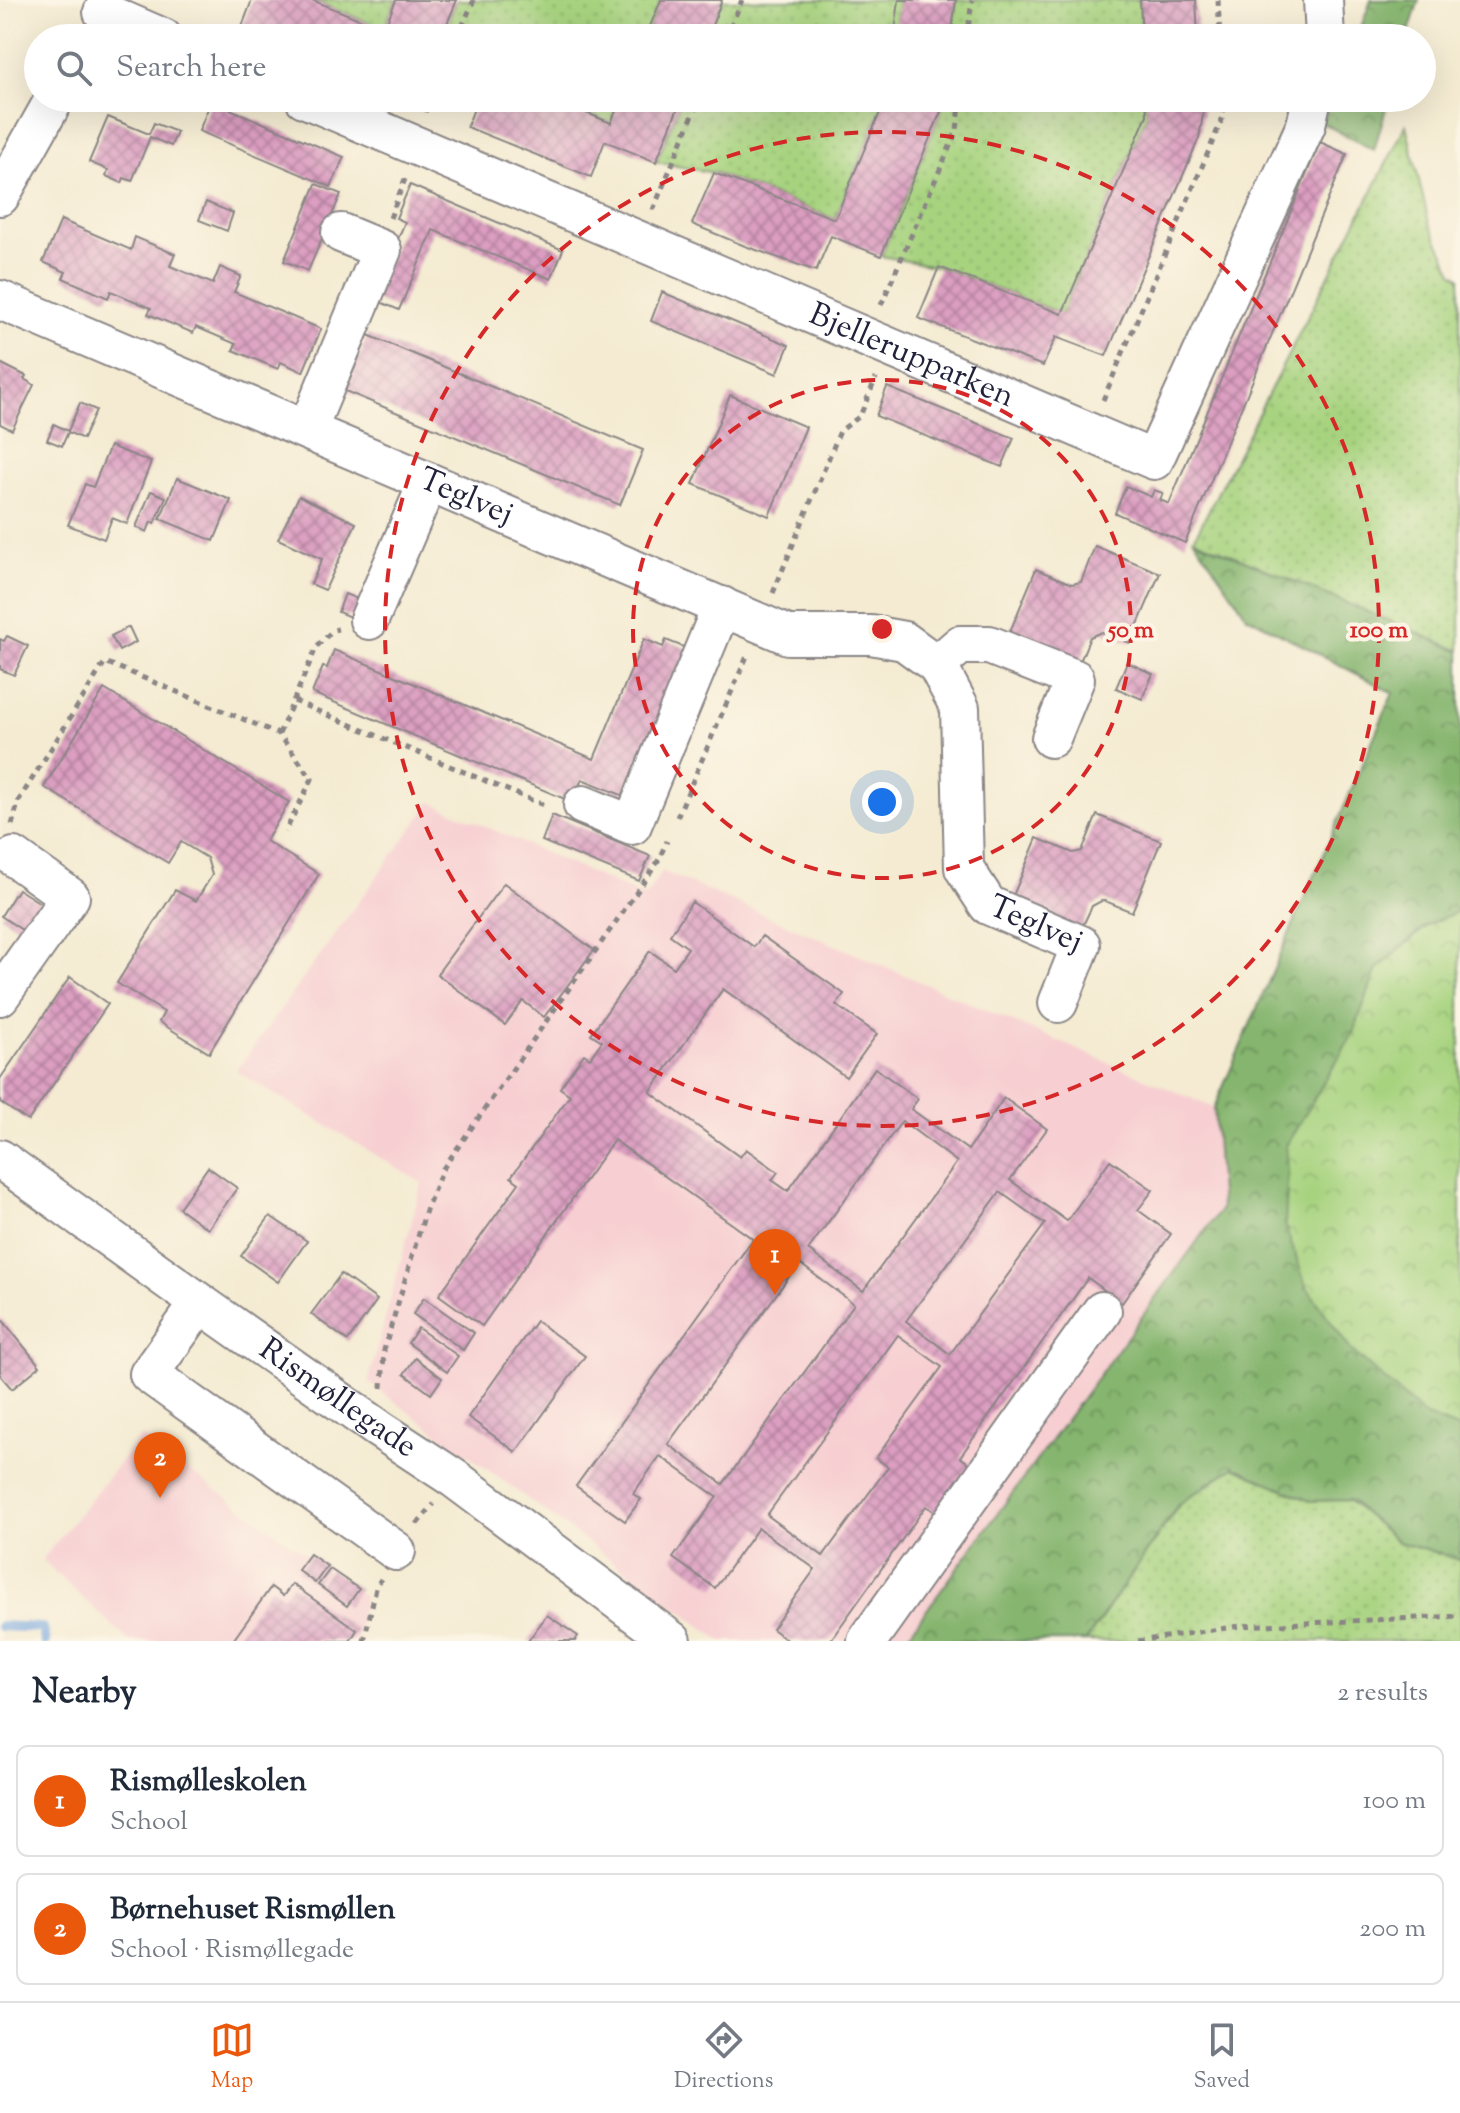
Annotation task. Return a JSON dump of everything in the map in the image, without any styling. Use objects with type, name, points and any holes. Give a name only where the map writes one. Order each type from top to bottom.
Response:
[{"type":"street","points":[[1323,0],[1324,24]]},
{"type":"street","points":[[101,17],[122,24]]},
{"type":"street","points":[[0,196],[47,112]]},
{"type":"street","name":"Bjellerupparken","points":[[337,112],[1154,460],[1306,125],[1309,112]]},
{"type":"street","points":[[307,430],[382,250],[341,233]]},
{"type":"street","name":"Teglvej","points":[[0,300],[788,635],[871,635],[904,641],[937,665],[960,708],[964,868],[988,905],[1081,945],[1058,1003]]},
{"type":"street","points":[[369,620],[428,482]]},
{"type":"street","points":[[583,805],[632,825],[722,606]]},
{"type":"street","points":[[937,665],[960,645],[989,645],[1075,679],[1051,738]]},
{"type":"street","points":[[0,996],[70,897],[14,857]]},
{"type":"street","name":"Rismøllegade","points":[[0,1159],[379,1429],[455,1479],[672,1641]]},
{"type":"street","points":[[200,1303],[149,1374],[396,1551]]},
{"type":"street","points":[[867,1641],[1102,1311]]},
{"type":"path","points":[[463,24],[474,0]]},
{"type":"path","points":[[732,24],[742,0]]},
{"type":"path","points":[[969,24],[972,0]]},
{"type":"path","points":[[1218,0],[1219,24]]},
{"type":"path","points":[[640,241],[694,112]]},
{"type":"path","points":[[676,821],[840,431],[860,416],[878,342],[957,130],[959,112]]},
{"type":"path","points":[[1089,433],[1223,112]]},
{"type":"path","points":[[382,250],[391,211],[419,147]]},
{"type":"path","points":[[279,734],[317,646],[333,630],[369,620]]},
{"type":"path","points":[[14,857],[11,830],[19,800],[105,662],[279,734],[312,779],[285,832]]},
{"type":"path","points":[[294,701],[561,813],[583,805]]},
{"type":"path","points":[[379,1429],[384,1350],[426,1210],[442,1170],[657,863],[670,835]]},
{"type":"path","points":[[1138,1641],[1240,1626],[1460,1616]]},
{"type":"shaded area","points":[[431,802],[645,897],[662,871],[1214,1108],[1221,1209],[904,1641],[722,1641],[368,1382],[422,1183],[236,1071]]},
{"type":"shaded area","points":[[141,1436],[364,1596],[356,1641],[129,1641],[42,1560]]},
{"type":"green space","points":[[312,0],[396,0],[386,24],[372,24]]},
{"type":"green space","points":[[457,0],[661,0],[651,24],[447,24]]},
{"type":"green space","points":[[722,0],[899,0],[896,24],[713,24]]},
{"type":"green space","points":[[956,0],[1140,0],[1141,24],[953,24]]},
{"type":"green space","points":[[1371,0],[1419,0],[1411,24],[1362,24]]},
{"type":"green space","points":[[584,112],[615,112],[611,123]]},
{"type":"green space","points":[[676,112],[880,112],[835,219],[714,173],[656,162]]},
{"type":"green space","points":[[941,112],[1147,112],[1062,314],[939,267],[881,256]]},
{"type":"green space","points":[[1326,112],[1385,112],[1374,150],[1322,123]]},
{"type":"green space","points":[[1406,125],[1429,223],[1453,272],[1460,277],[1460,651],[1194,539]]},
{"type":"green space","points":[[1194,539],[1460,651],[1460,911],[1428,924],[1377,969],[1353,1034],[1286,1146],[1288,1168],[1423,1415],[1460,1429],[1460,1560],[1398,1542],[1349,1500],[1310,1501],[1234,1467],[1178,1505],[1086,1641],[904,1641],[1221,1209],[1214,1108],[1393,693],[1247,616]]},
{"type":"green space","points":[[1460,911],[1460,1429],[1424,1415],[1351,1350],[1306,1286],[1285,1225],[1286,1146],[1353,1034],[1377,969],[1429,924]]},
{"type":"green space","points":[[1234,1467],[1310,1501],[1348,1500],[1398,1542],[1460,1560],[1460,1641],[1086,1641],[1179,1505]]},
{"type":"building","points":[[252,0],[312,0],[372,24],[243,24]]},
{"type":"building","points":[[396,0],[457,0],[447,24],[386,24]]},
{"type":"building","points":[[661,0],[722,0],[713,24],[651,24]]},
{"type":"building","points":[[899,0],[956,0],[953,24],[896,24]]},
{"type":"building","points":[[1140,0],[1196,0],[1197,24],[1141,24]]},
{"type":"building","points":[[207,112],[237,112],[344,157],[331,187],[199,131]]},
{"type":"building","points":[[473,112],[584,112],[611,123],[615,112],[676,112],[656,162],[605,141],[591,177],[467,127]]},
{"type":"building","points":[[880,112],[941,112],[881,256],[831,236],[816,271],[692,224],[714,173],[835,219]]},
{"type":"building","points":[[1147,112],[1203,112],[1203,115],[1199,138],[1106,356],[1056,337],[1043,366],[918,318],[939,267],[1062,314]]},
{"type":"building","points":[[108,117],[149,134],[154,123],[177,132],[171,146],[150,137],[132,181],[124,178],[122,183],[106,176],[108,170],[89,162]]},
{"type":"building","points":[[1320,142],[1347,154],[1185,543],[1115,513],[1126,486],[1151,497],[1154,490],[1163,493],[1160,500],[1169,504]]},
{"type":"building","points":[[316,184],[341,194],[308,271],[284,261]]},
{"type":"building","points":[[410,185],[563,250],[551,279],[433,230],[399,310],[373,299],[405,222],[396,218]]},
{"type":"building","points":[[206,202],[233,213],[227,231],[199,220]]},
{"type":"building","points":[[61,220],[131,250],[135,237],[175,254],[170,266],[213,284],[220,267],[241,276],[234,292],[321,329],[303,372],[281,362],[278,369],[233,350],[236,344],[196,327],[193,333],[148,314],[151,308],[111,291],[108,298],[63,278],[66,272],[43,262]]},
{"type":"building","points":[[662,292],[789,345],[777,374],[651,321]]},
{"type":"building","points":[[368,335],[643,450],[620,505],[345,391]]},
{"type":"building","points":[[0,363],[26,376],[24,379],[34,385],[12,430],[0,424]]},
{"type":"building","points":[[887,387],[1014,438],[1002,467],[876,416]]},
{"type":"building","points":[[730,395],[806,427],[769,516],[693,484]]},
{"type":"building","points":[[80,403],[96,410],[83,439],[68,432],[62,446],[47,440],[54,424],[68,431]]},
{"type":"building","points":[[110,446],[151,462],[127,524],[112,518],[104,539],[68,525],[85,484],[93,487]]},
{"type":"building","points":[[177,478],[231,500],[214,541],[160,519]]},
{"type":"building","points":[[151,491],[166,497],[155,523],[151,522],[147,532],[136,527]]},
{"type":"building","points":[[299,496],[356,523],[325,590],[311,584],[322,559],[278,539]]},
{"type":"building","points":[[1095,546],[1160,573],[1130,643],[1102,632],[1090,637],[1079,664],[1009,634],[1036,569],[1072,584],[1081,582]]},
{"type":"building","points":[[345,594],[362,601],[355,619],[338,612]]},
{"type":"building","points":[[129,627],[136,642],[119,651],[111,636]]},
{"type":"building","points":[[7,636],[28,646],[14,675],[0,669],[0,639],[4,641]]},
{"type":"building","points":[[644,639],[663,647],[666,640],[691,650],[629,798],[582,779],[572,802],[312,693],[334,650],[594,759]]},
{"type":"building","points":[[1127,662],[1153,674],[1142,699],[1116,688]]},
{"type":"building","points":[[104,689],[289,802],[266,841],[319,874],[209,1053],[159,1022],[164,1012],[117,983],[175,890],[196,901],[212,875],[207,858],[181,842],[168,863],[44,787]]},
{"type":"building","points":[[552,815],[650,856],[639,881],[542,841]]},
{"type":"building","points":[[1097,815],[1161,841],[1132,912],[1103,900],[1092,906],[1080,932],[1010,903],[1037,838],[1073,853],[1082,851]]},
{"type":"building","points":[[504,883],[594,950],[544,1017],[523,1001],[505,1025],[437,974]]},
{"type":"building","points":[[18,889],[45,906],[28,934],[1,916]]},
{"type":"building","points":[[692,902],[754,947],[762,936],[844,994],[836,1005],[877,1034],[846,1077],[723,989],[650,1092],[740,1157],[746,1149],[778,1172],[772,1180],[788,1191],[875,1068],[918,1099],[911,1109],[968,1150],[1004,1098],[1047,1129],[1010,1180],[1067,1221],[1110,1160],[1153,1190],[1138,1210],[1171,1234],[1122,1303],[1088,1278],[960,1457],[974,1467],[940,1515],[926,1506],[830,1641],[788,1641],[772,1629],[815,1569],[758,1528],[715,1588],[673,1558],[717,1497],[660,1456],[633,1494],[641,1499],[625,1521],[576,1486],[753,1239],[614,1140],[482,1326],[439,1295],[519,1183],[511,1177],[570,1095],[560,1088],[584,1054],[590,1058],[602,1041],[591,1034],[650,951],[674,968],[688,948],[670,935]],"holes":[[[902,1121],[957,1162],[863,1291],[808,1250]],[[1000,1192],[1045,1224],[950,1354],[906,1321]],[[799,1263],[854,1304],[723,1484],[668,1444]],[[898,1335],[942,1367],[876,1458],[888,1467],[823,1556],[767,1515]]]},
{"type":"building","points":[[70,977],[108,1004],[28,1121],[0,1102],[0,1079]]},
{"type":"building","points":[[208,1167],[237,1188],[208,1229],[179,1208]]},
{"type":"building","points":[[270,1216],[307,1241],[278,1282],[241,1256]]},
{"type":"building","points":[[341,1274],[377,1300],[348,1341],[311,1314]]},
{"type":"building","points":[[424,1298],[474,1333],[463,1350],[413,1314]]},
{"type":"building","points":[[0,1317],[40,1366],[12,1389],[0,1375]]},
{"type":"building","points":[[536,1321],[585,1356],[516,1452],[468,1417]]},
{"type":"building","points":[[418,1328],[458,1356],[447,1372],[408,1343]]},
{"type":"building","points":[[415,1358],[442,1378],[431,1394],[404,1374]]},
{"type":"building","points":[[310,1554],[327,1566],[315,1583],[298,1570]]},
{"type":"building","points":[[330,1569],[359,1589],[347,1606],[318,1585]]},
{"type":"building","points":[[292,1584],[357,1630],[350,1641],[234,1639],[271,1587],[283,1596]]},
{"type":"building","points":[[547,1615],[578,1636],[575,1641],[528,1641]]},
{"type":"waterway","points":[[0,1626],[42,1628],[45,1641]]},
{"type":"place","name":"Rismølleskolen","points":[[775,1295]]},
{"type":"place","name":"Børnehuset Rismøllen","points":[[160,1498]]}]
